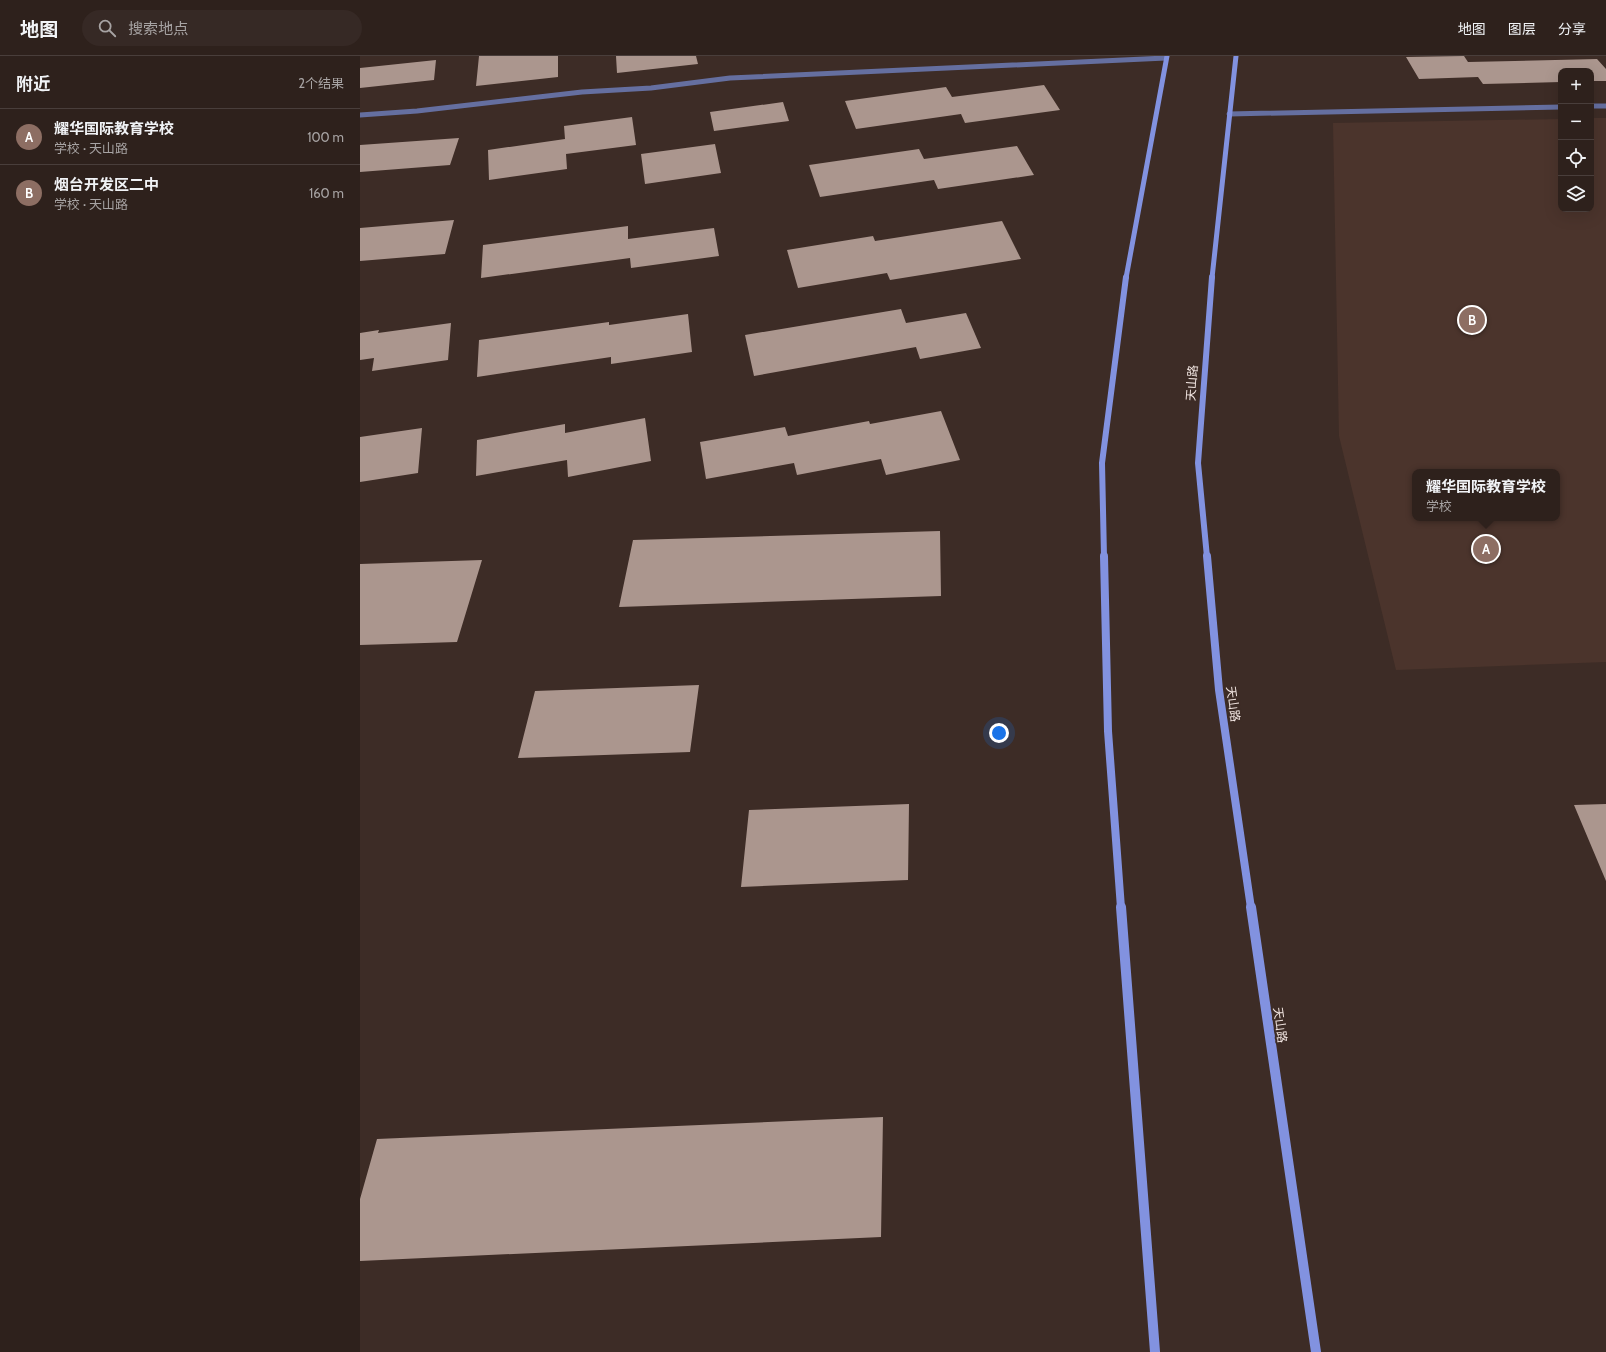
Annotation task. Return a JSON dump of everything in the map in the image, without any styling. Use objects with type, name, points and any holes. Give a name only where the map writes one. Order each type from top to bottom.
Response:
[{"type":"street","name":"天山路","points":[[1236,56],[1209,309],[1198,463],[1219,690],[1316,1352]]},
{"type":"street","points":[[360,115],[417,111],[582,92],[651,88],[730,78],[1167,57],[1122,297],[1102,463],[1108,731],[1155,1352]]},
{"type":"street","points":[[1594,106],[1606,106]]},
{"type":"street","points":[[1229,114],[1558,107]]},
{"type":"shaded area","points":[[1594,118],[1606,118],[1606,662],[1396,670],[1339,436],[1333,123],[1558,119],[1558,212],[1594,212]]},
{"type":"building","points":[[479,56],[558,56],[558,77],[476,86]]},
{"type":"building","points":[[616,56],[696,56],[698,64],[617,73]]},
{"type":"building","points":[[1464,56],[1468,62],[1597,59],[1606,69],[1606,81],[1594,81],[1594,68],[1558,68],[1558,82],[1483,84],[1478,77],[1419,79],[1406,57]]},
{"type":"building","points":[[436,60],[434,80],[360,88],[360,68]]},
{"type":"building","points":[[1044,85],[1060,110],[965,123],[961,114],[856,129],[845,101],[946,87],[952,97]]},
{"type":"building","points":[[783,102],[789,121],[714,131],[710,112]]},
{"type":"building","points":[[632,117],[636,145],[566,154],[567,169],[489,180],[488,150],[565,139],[564,126]]},
{"type":"building","points":[[459,138],[450,165],[360,172],[360,145]]},
{"type":"building","points":[[715,144],[721,173],[645,184],[641,154]]},
{"type":"building","points":[[1017,146],[1034,175],[938,189],[934,180],[820,197],[809,165],[919,149],[924,159]]},
{"type":"building","points":[[454,220],[445,254],[360,261],[360,228]]},
{"type":"building","points":[[1002,221],[1021,259],[890,280],[887,273],[798,288],[787,250],[873,236],[875,241]]},
{"type":"building","points":[[628,226],[628,239],[714,228],[719,256],[631,268],[630,258],[481,278],[483,245]]},
{"type":"building","points":[[901,309],[906,323],[966,313],[981,348],[920,359],[916,347],[754,376],[745,335]]},
{"type":"building","points":[[688,314],[692,352],[611,364],[611,357],[477,377],[479,340],[609,322],[609,325]]},
{"type":"building","points":[[451,323],[448,360],[372,371],[374,358],[360,360],[360,333],[379,330],[378,333]]},
{"type":"building","points":[[941,411],[960,460],[886,475],[881,459],[797,475],[794,463],[706,479],[700,442],[785,427],[788,436],[869,421],[870,424]]},
{"type":"building","points":[[645,418],[651,461],[568,477],[567,460],[476,476],[477,440],[565,424],[565,433]]},
{"type":"building","points":[[422,428],[418,473],[360,482],[360,437]]},
{"type":"building","points":[[940,531],[941,596],[619,607],[633,540]]},
{"type":"building","points":[[482,560],[457,642],[360,645],[360,564]]},
{"type":"building","points":[[699,685],[690,752],[518,758],[535,691]]},
{"type":"building","points":[[909,804],[908,880],[741,887],[749,810]]},
{"type":"building","points":[[1606,804],[1606,881],[1574,805]]},
{"type":"building","points":[[883,1117],[881,1237],[360,1261],[360,1199],[377,1139]]},
{"type":"place","name":"烟台开发区二中","points":[[1472,320]]},
{"type":"place","name":"耀华国际教育学校","points":[[1486,549]]}]
